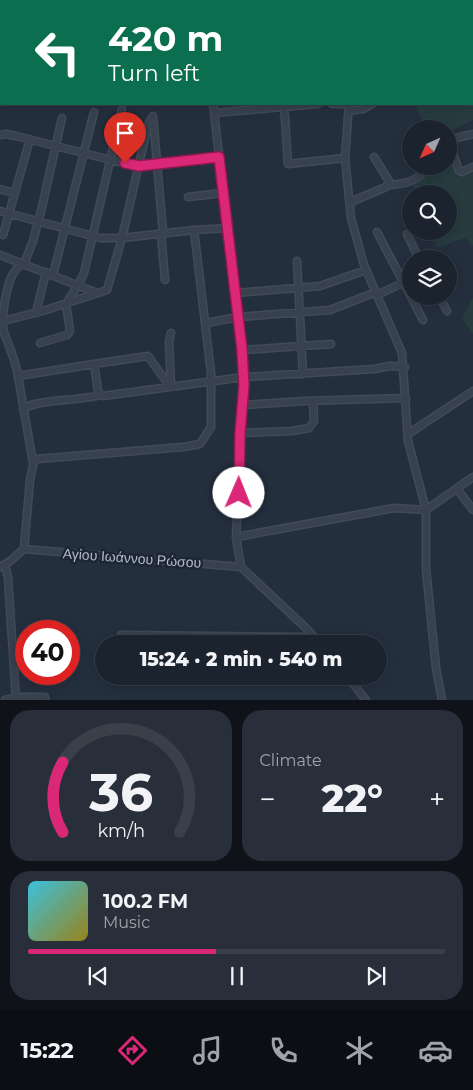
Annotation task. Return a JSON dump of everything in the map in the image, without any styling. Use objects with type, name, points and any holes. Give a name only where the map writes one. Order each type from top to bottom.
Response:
[{"type":"street","points":[[213,105],[236,293],[244,377],[236,537],[241,567],[312,635]]},
{"type":"street","points":[[214,113],[285,105],[288,164],[344,158]]},
{"type":"street","points":[[370,105],[363,108],[349,106],[344,158],[351,218],[366,270],[402,353],[408,434],[426,510],[426,569],[436,668],[442,700]]},
{"type":"street","points":[[40,343],[68,335],[70,331],[66,304],[84,274],[122,110]]},
{"type":"street","points":[[53,275],[94,112]]},
{"type":"street","points":[[1,322],[66,304],[107,290],[122,238],[148,125],[153,116],[166,280]]},
{"type":"street","points":[[16,699],[8,578],[3,566],[24,549],[33,463],[17,368],[1,322],[12,275],[15,270],[24,264],[33,241],[62,118]]},
{"type":"street","points":[[0,135],[6,134],[30,139],[139,166],[219,157]]},
{"type":"street","points":[[458,138],[473,134]]},
{"type":"street","points":[[3,235],[30,139]]},
{"type":"street","points":[[374,157],[389,181],[387,185]]},
{"type":"street","points":[[458,168],[462,172],[473,167]]},
{"type":"street","points":[[350,206],[353,201],[387,185],[414,181],[420,175]]},
{"type":"street","points":[[0,190],[15,193]]},
{"type":"street","points":[[188,196],[224,194]]},
{"type":"street","points":[[0,211],[100,238],[122,238],[228,228]]},
{"type":"street","points":[[33,463],[37,459],[200,444],[211,427],[211,382],[206,323],[194,230]]},
{"type":"street","points":[[206,323],[238,317],[330,310],[402,282],[377,232]]},
{"type":"street","points":[[0,255],[97,293]]},
{"type":"street","points":[[297,261],[303,374]]},
{"type":"street","points":[[236,293],[320,286],[366,270]]},
{"type":"street","points":[[36,313],[46,272]]},
{"type":"street","points":[[415,305],[423,320]]},
{"type":"street","points":[[444,305],[447,311]]},
{"type":"street","points":[[171,333],[169,341],[171,387]]},
{"type":"street","points":[[242,350],[331,344]]},
{"type":"street","points":[[18,376],[148,356],[171,387]]},
{"type":"street","points":[[94,364],[100,395]]},
{"type":"street","points":[[23,409],[33,404],[86,399],[100,395],[244,377],[374,369],[390,366],[404,367]]},
{"type":"street","points":[[408,434],[473,392]]},
{"type":"street","points":[[243,405],[406,398]]},
{"type":"street","points":[[240,433],[292,431],[309,428],[314,421],[313,401]]},
{"type":"street","points":[[236,537],[394,508],[426,510],[473,477]]},
{"type":"street","points":[[457,489],[473,510]]},
{"type":"street","points":[[465,500],[473,501]]},
{"type":"street","name":"Αγίου Ιωάννου Ρώσου","points":[[24,549],[76,555],[241,567]]},
{"type":"street","points":[[354,685],[366,700]]},
{"type":"street","points":[[5,700],[41,696],[45,697],[45,700]]},
{"type":"green space","points":[[414,105],[473,105],[473,120],[458,128],[458,120],[422,120]]},
{"type":"green space","points":[[473,173],[473,246],[465,238],[437,248],[434,240],[457,240],[457,185],[414,185],[423,175],[456,175],[457,177]]},
{"type":"green space","points":[[473,298],[473,334],[462,318]]},
{"type":"route","points":[[125,163],[139,166],[219,157],[242,350],[244,385],[240,433],[239,493]]}]
